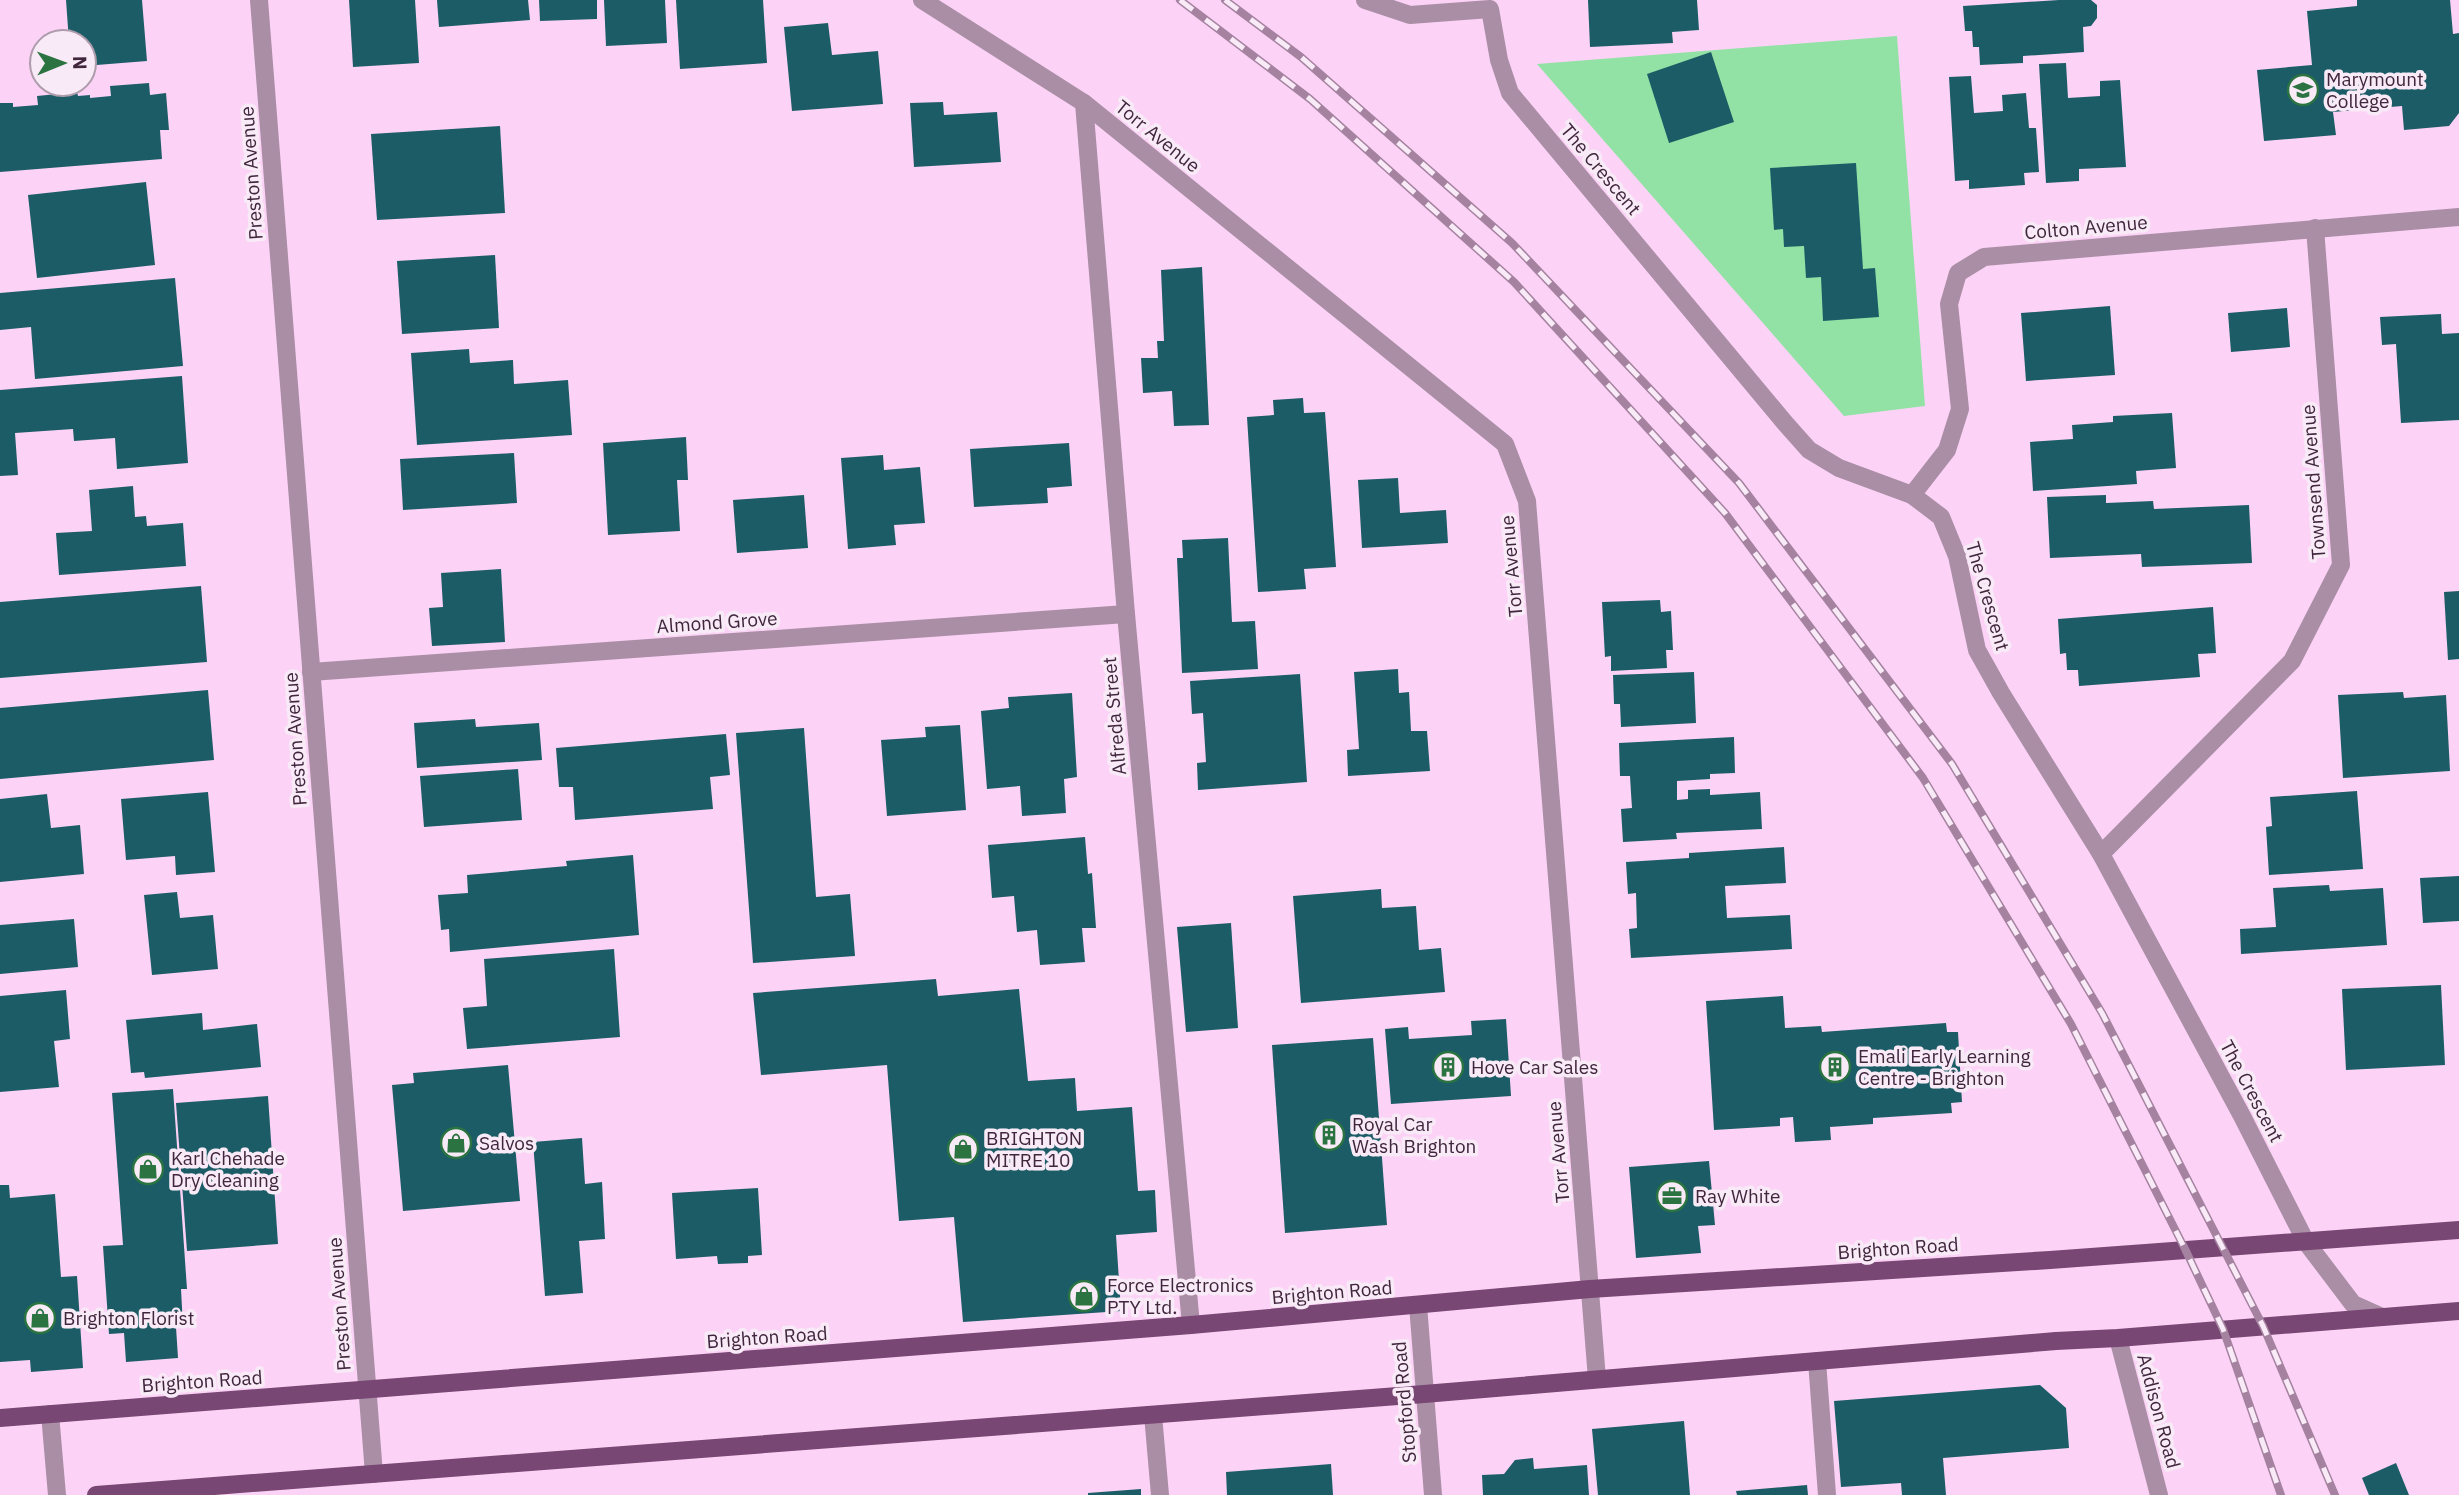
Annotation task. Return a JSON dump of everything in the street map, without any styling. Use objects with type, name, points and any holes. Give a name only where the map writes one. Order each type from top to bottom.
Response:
[{"type":"main road","name":"Brighton Road","points":[[0,1418],[1191,1325],[1590,1289],[2459,1230]]},
{"type":"main road","points":[[96,1495],[1424,1394],[2056,1341],[2459,1311]]},
{"type":"street","name":"Preston Avenue","points":[[259,0],[374,1474]]},
{"type":"street","name":"Torr Avenue","points":[[922,0],[1084,103],[1506,444],[1527,501],[1597,1379]]},
{"type":"street","name":"The Crescent","points":[[1365,0],[1410,15],[1489,4],[1499,60],[1510,93],[1785,423],[1809,450],[1839,468],[1912,495],[1941,517],[1957,556],[1977,650],[2101,854],[2306,1241],[2353,1304],[2382,1317]]},
{"type":"street","name":"Alfreda Street","points":[[1084,103],[1126,614],[1191,1325]]},
{"type":"street","name":"Colton Avenue","points":[[1912,495],[1947,450],[1960,409],[1949,304],[1958,272],[1984,257],[2459,217]]},
{"type":"street","name":"Townsend Avenue","points":[[2101,854],[2292,661],[2341,565],[2315,228]]},
{"type":"street","name":"Almond Grove","points":[[311,672],[1126,614]]},
{"type":"street","name":"Stopford Road","points":[[1418,1305],[1433,1495]]},
{"type":"street","name":"Addison Road","points":[[2118,1338],[2159,1495]]},
{"type":"street","points":[[1817,1361],[1827,1495]]},
{"type":"street","points":[[50,1414],[57,1495]]},
{"type":"street","points":[[1153,1415],[1160,1495]]},
{"type":"green space","points":[[1897,36],[1925,406],[1844,416],[1537,64]]},
{"type":"building","points":[[66,0],[142,0],[147,61],[98,65],[98,28],[68,28]]},
{"type":"building","points":[[349,0],[415,0],[419,63],[353,67]]},
{"type":"building","points":[[437,0],[528,0],[530,20],[439,27]]},
{"type":"building","points":[[539,0],[597,0],[597,19],[540,21]]},
{"type":"building","points":[[604,0],[665,0],[667,43],[606,46]]},
{"type":"building","points":[[676,0],[763,0],[767,63],[680,69]]},
{"type":"building","points":[[1588,0],[1697,0],[1699,30],[1672,32],[1673,43],[1590,47]]},
{"type":"building","points":[[2091,0],[2097,5],[2097,18],[2091,26],[2083,27],[2084,52],[2023,56],[2023,63],[1980,65],[1979,47],[1973,47],[1972,31],[1965,31],[1963,6]]},
{"type":"building","points":[[2357,0],[2450,0],[2453,34],[2459,33],[2459,113],[2449,126],[2404,130],[2402,106],[2333,112],[2336,135],[2264,141],[2257,70],[2312,65],[2307,11],[2357,6]]},
{"type":"building","points":[[828,23],[832,55],[878,51],[883,104],[792,111],[784,27]]},
{"type":"building","points":[[1711,52],[1734,122],[1669,143],[1647,74]]},
{"type":"building","points":[[2066,63],[2068,98],[2100,96],[2100,81],[2120,80],[2126,167],[2079,169],[2079,181],[2046,183],[2039,64]]},
{"type":"building","points":[[1971,76],[1974,113],[2003,111],[2002,95],[2026,93],[2029,128],[2036,128],[2039,172],[2024,173],[2025,185],[1969,189],[1969,180],[1955,181],[1949,77]]},
{"type":"building","points":[[149,83],[150,95],[166,93],[169,130],[160,130],[162,159],[0,172],[0,103],[13,103],[13,107],[38,105],[37,98],[111,96],[110,86]]},
{"type":"building","points":[[943,102],[944,115],[997,112],[1001,162],[914,167],[910,103]]},
{"type":"building","points":[[500,126],[505,213],[377,220],[371,134]]},
{"type":"building","points":[[1856,163],[1863,269],[1875,268],[1879,317],[1823,321],[1821,277],[1806,278],[1804,246],[1784,247],[1783,229],[1774,230],[1770,168]]},
{"type":"building","points":[[146,182],[155,265],[37,278],[28,195]]},
{"type":"building","points":[[495,255],[499,328],[402,334],[397,261]]},
{"type":"building","points":[[1202,267],[1209,425],[1174,426],[1172,391],[1143,393],[1141,358],[1158,358],[1157,341],[1164,341],[1161,270]]},
{"type":"building","points":[[175,278],[183,366],[35,379],[31,327],[0,330],[0,293]]},
{"type":"building","points":[[2110,306],[2115,375],[2026,381],[2021,313]]},
{"type":"building","points":[[2287,308],[2290,347],[2231,352],[2228,313]]},
{"type":"building","points":[[2441,314],[2442,334],[2459,333],[2459,420],[2401,423],[2396,344],[2382,345],[2380,317]]},
{"type":"building","points":[[469,349],[470,363],[513,360],[514,384],[568,380],[572,435],[417,445],[411,353]]},
{"type":"building","points":[[182,376],[188,463],[117,469],[115,438],[74,441],[73,429],[15,433],[18,475],[0,476],[0,390]]},
{"type":"building","points":[[1303,398],[1304,413],[1325,412],[1336,567],[1304,569],[1306,589],[1258,592],[1247,417],[1274,415],[1273,400]]},
{"type":"building","points":[[2172,413],[2176,468],[2136,471],[2137,484],[2033,491],[2030,442],[2073,439],[2072,425],[2113,422],[2113,416]]},
{"type":"building","points":[[686,437],[688,480],[677,480],[680,531],[608,535],[603,443]]},
{"type":"building","points":[[1069,443],[1072,486],[1047,488],[1048,503],[974,507],[970,449]]},
{"type":"building","points":[[514,453],[517,503],[403,510],[400,459]]},
{"type":"building","points":[[883,455],[884,470],[920,467],[925,523],[894,525],[896,545],[848,549],[841,458]]},
{"type":"building","points":[[1398,478],[1400,513],[1446,510],[1448,543],[1362,548],[1358,480]]},
{"type":"building","points":[[133,486],[135,517],[146,516],[147,526],[183,523],[186,566],[59,575],[56,533],[92,531],[89,490]]},
{"type":"building","points":[[804,495],[808,548],[737,553],[733,500]]},
{"type":"building","points":[[2106,495],[2106,503],[2153,501],[2154,509],[2249,505],[2252,563],[2142,567],[2141,554],[2050,558],[2047,497]]},
{"type":"building","points":[[1228,538],[1232,622],[1255,621],[1258,669],[1182,673],[1177,558],[1183,558],[1182,540]]},
{"type":"building","points":[[501,569],[505,642],[432,646],[429,608],[443,607],[441,573]]},
{"type":"building","points":[[201,586],[207,662],[0,678],[0,602]]},
{"type":"building","points":[[2459,591],[2459,659],[2448,660],[2444,592]]},
{"type":"building","points":[[1660,600],[1661,612],[1671,611],[1673,650],[1666,650],[1667,668],[1611,671],[1611,656],[1605,657],[1602,602]]},
{"type":"building","points":[[2213,607],[2216,653],[2198,654],[2200,677],[2079,686],[2078,670],[2067,670],[2066,653],[2060,654],[2058,619]]},
{"type":"building","points":[[1398,669],[1399,693],[1409,692],[1411,731],[1427,731],[1430,771],[1348,776],[1347,750],[1359,749],[1354,672]]},
{"type":"building","points":[[1694,672],[1696,723],[1621,727],[1620,704],[1614,704],[1613,675]]},
{"type":"building","points":[[1300,674],[1307,782],[1198,790],[1197,763],[1206,762],[1203,713],[1192,714],[1190,681]]},
{"type":"building","points":[[208,690],[214,760],[0,779],[0,708]]},
{"type":"building","points":[[2403,692],[2404,698],[2446,695],[2450,771],[2343,778],[2338,695]]},
{"type":"building","points":[[1072,693],[1077,777],[1064,779],[1066,813],[1022,816],[1020,786],[987,789],[981,711],[1009,708],[1008,697]]},
{"type":"building","points":[[475,719],[476,727],[539,723],[542,760],[417,768],[414,723]]},
{"type":"building","points":[[960,725],[966,810],[887,816],[881,740],[926,737],[925,727]]},
{"type":"building","points":[[804,728],[816,897],[850,894],[855,956],[753,963],[736,733]]},
{"type":"building","points":[[726,734],[730,775],[710,777],[713,809],[575,820],[573,787],[559,787],[556,748]]},
{"type":"building","points":[[1734,737],[1735,773],[1710,774],[1710,779],[1677,781],[1677,800],[1688,799],[1688,790],[1710,789],[1710,795],[1760,792],[1762,829],[1676,833],[1677,839],[1623,842],[1621,809],[1632,808],[1630,776],[1620,776],[1619,743]]},
{"type":"building","points":[[518,769],[522,820],[424,827],[420,776]]},
{"type":"building","points":[[2357,791],[2363,869],[2269,875],[2266,827],[2272,826],[2270,797]]},
{"type":"building","points":[[208,792],[215,872],[176,875],[175,856],[126,860],[121,799]]},
{"type":"building","points":[[47,794],[51,828],[80,825],[84,874],[0,882],[0,799]]},
{"type":"building","points":[[1085,837],[1088,874],[1092,873],[1096,928],[1082,928],[1085,962],[1040,965],[1037,930],[1017,932],[1014,896],[992,898],[988,845]]},
{"type":"building","points":[[1784,847],[1786,883],[1725,886],[1727,918],[1790,915],[1792,949],[1631,958],[1629,929],[1637,928],[1636,893],[1628,894],[1626,862],[1689,858],[1689,853]]},
{"type":"building","points":[[633,855],[639,935],[450,952],[449,929],[441,930],[438,895],[468,893],[467,875],[567,866],[566,861]]},
{"type":"building","points":[[2459,876],[2459,921],[2423,923],[2420,878]]},
{"type":"building","points":[[2329,885],[2330,891],[2383,888],[2387,945],[2241,954],[2240,929],[2276,927],[2273,888]]},
{"type":"building","points":[[1381,889],[1382,908],[1416,906],[1419,950],[1441,948],[1445,992],[1301,1003],[1293,896]]},
{"type":"building","points":[[177,892],[180,918],[213,915],[218,969],[152,975],[144,895]]},
{"type":"building","points":[[74,919],[78,967],[0,974],[0,925]]},
{"type":"building","points":[[1231,923],[1238,1028],[1186,1032],[1177,927]]},
{"type":"building","points":[[614,949],[620,1037],[467,1049],[463,1008],[487,1006],[484,959]]},
{"type":"building","name":"BRIGHTON MITRE 10","points":[[936,979],[938,996],[1019,989],[1028,1081],[1075,1078],[1077,1111],[1132,1107],[1138,1191],[1155,1190],[1157,1232],[1116,1235],[1121,1311],[963,1322],[954,1217],[899,1221],[887,1065],[761,1075],[753,993]]},
{"type":"building","points":[[2441,985],[2445,1065],[2346,1070],[2342,989]]},
{"type":"building","points":[[66,990],[70,1039],[54,1041],[59,1087],[0,1092],[0,996]]},
{"type":"building","name":"Emali Early Learning Centre - Brighton","points":[[1783,996],[1785,1028],[1821,1026],[1822,1032],[1946,1023],[1947,1032],[1958,1032],[1962,1102],[1951,1103],[1952,1113],[1873,1118],[1873,1124],[1830,1127],[1831,1140],[1795,1142],[1793,1117],[1780,1118],[1780,1126],[1714,1130],[1706,1001]]},
{"type":"building","points":[[202,1013],[203,1030],[257,1024],[261,1067],[145,1078],[144,1072],[131,1073],[126,1020]]},
{"type":"building","name":"Hove Car Sales","points":[[1506,1019],[1511,1096],[1391,1104],[1385,1029],[1408,1027],[1409,1039],[1472,1035],[1471,1021]]},
{"type":"building","name":"Royal Car Wash Brighton","points":[[1373,1038],[1387,1225],[1285,1233],[1272,1045]]},
{"type":"building","name":"Salvos","points":[[508,1065],[520,1201],[403,1211],[392,1085],[414,1083],[413,1073]]},
{"type":"building","name":"Karl Chehade Dry Cleaning","points":[[173,1089],[187,1289],[181,1289],[183,1326],[176,1327],[178,1358],[126,1362],[124,1333],[109,1334],[103,1246],[123,1245],[112,1093]]},
{"type":"building","points":[[268,1096],[278,1244],[187,1251],[176,1103]]},
{"type":"building","points":[[582,1138],[585,1184],[602,1182],[605,1239],[579,1241],[583,1293],[545,1296],[533,1142]]},
{"type":"building","name":"Ray White","points":[[1709,1161],[1715,1225],[1698,1226],[1701,1253],[1636,1258],[1629,1167]]},
{"type":"building","name":"Brighton Florist","points":[[0,1185],[9,1185],[10,1198],[55,1194],[61,1277],[77,1276],[83,1368],[31,1372],[30,1360],[0,1362]]},
{"type":"building","points":[[758,1188],[762,1255],[748,1256],[748,1263],[718,1264],[717,1256],[676,1259],[672,1193]]},
{"type":"building","points":[[2040,1385],[2066,1408],[2069,1448],[1943,1458],[1946,1495],[1902,1495],[1901,1483],[1841,1487],[1834,1401]]},
{"type":"building","points":[[1684,1421],[1690,1495],[1598,1495],[1592,1429]]},
{"type":"building","points":[[1533,1458],[1534,1469],[1587,1465],[1589,1495],[1483,1495],[1482,1475],[1504,1474],[1515,1460]]},
{"type":"building","points":[[2396,1463],[2409,1495],[2369,1495],[2362,1478]]},
{"type":"building","points":[[1331,1464],[1333,1495],[1227,1495],[1226,1472]]},
{"type":"building","points":[[1807,1485],[1808,1495],[1737,1495],[1736,1491]]},
{"type":"building","points":[[1141,1489],[1141,1495],[1088,1495],[1088,1493]]},
{"type":"railway","points":[[1180,0],[1310,99],[1514,282],[1725,513],[1923,778],[2071,1024],[2185,1249],[2223,1329],[2281,1495]]},
{"type":"railway","points":[[1225,0],[1301,57],[1512,243],[1739,483],[1952,764],[2102,1013],[2263,1326],[2335,1495]]},
{"type":"place","name":"Marymount College","points":[[2303,90]]},
{"type":"place","name":"Hove Car Sales","points":[[1448,1067]]},
{"type":"place","name":"Emali Early Learning Centre - Brighton","points":[[1835,1067]]},
{"type":"place","name":"Royal Car Wash Brighton","points":[[1329,1135]]},
{"type":"place","name":"Salvos","points":[[456,1143]]},
{"type":"place","name":"BRIGHTON MITRE 10","points":[[963,1149]]},
{"type":"place","name":"Karl Chehade Dry Cleaning","points":[[148,1169]]},
{"type":"place","name":"Ray White","points":[[1672,1196]]},
{"type":"place","name":"Force Electronics PTY Ltd.","points":[[1084,1296]]},
{"type":"place","name":"Brighton Florist","points":[[40,1318]]}]
